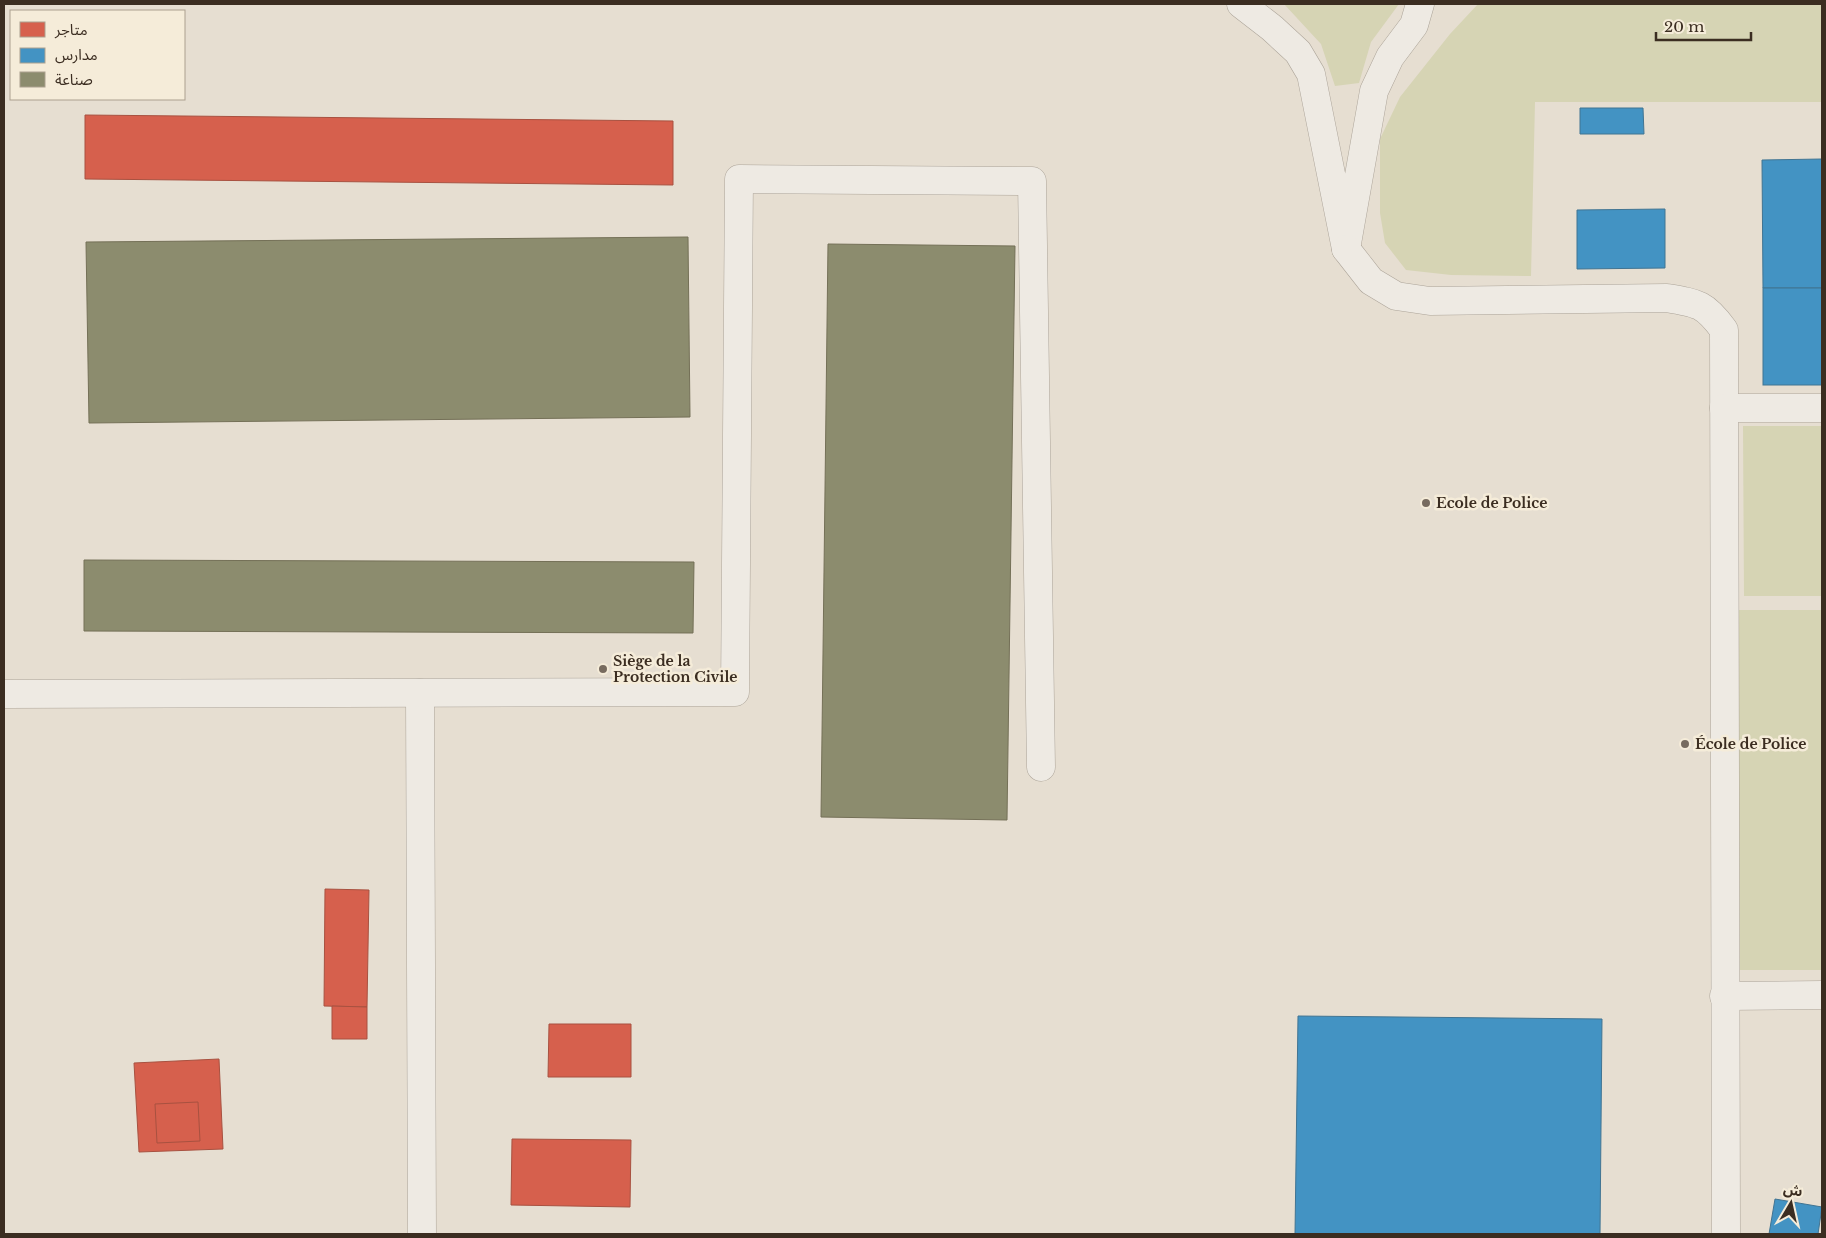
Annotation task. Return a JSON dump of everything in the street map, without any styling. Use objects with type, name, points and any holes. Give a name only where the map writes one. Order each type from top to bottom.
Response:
[{"type":"lane","points":[[1241,4],[1272,28],[1298,52],[1311,74],[1346,249],[1371,281],[1396,296],[1430,301],[1667,298],[1692,302],[1711,312],[1724,330],[1726,1234]]},
{"type":"lane","points":[[1346,249],[1374,91],[1390,56],[1414,25],[1420,4]]},
{"type":"lane","points":[[4,694],[735,692],[739,180],[1032,181],[1041,766]]},
{"type":"lane","points":[[1724,408],[1822,408]]},
{"type":"lane","points":[[420,693],[422,1234]]},
{"type":"lane","points":[[1724,996],[1822,995]]},
{"type":"shaded area","points":[[1284,4],[1399,4],[1371,42],[1359,83],[1335,86],[1321,44]]},
{"type":"shaded area","points":[[1478,4],[1822,4],[1822,102],[1535,102],[1531,276],[1451,275],[1406,270],[1385,243],[1380,213],[1380,139],[1400,97],[1450,34]]},
{"type":"shaded area","points":[[1743,426],[1822,426],[1822,596],[1744,596]]},
{"type":"shaded area","points":[[1735,610],[1822,610],[1822,970],[1737,970]]},
{"type":"building: متاجر","points":[[85,115],[673,121],[673,185],[85,179]]},
{"type":"building: متاجر","points":[[325,889],[369,890],[367,1007],[324,1006]]},
{"type":"building: متاجر","points":[[332,1006],[367,1007],[367,1039],[332,1039]]},
{"type":"building: متاجر","points":[[549,1024],[631,1024],[631,1077],[548,1077]]},
{"type":"building: متاجر","points":[[219,1059],[223,1149],[139,1152],[134,1063]]},
{"type":"building: متاجر","points":[[198,1102],[200,1141],[157,1143],[155,1104]]},
{"type":"building: متاجر","points":[[512,1139],[631,1140],[630,1207],[511,1205]]},
{"type":"building: مدارس","points":[[1580,108],[1643,108],[1644,134],[1580,134]]},
{"type":"building: مدارس","points":[[1822,159],[1822,288],[1763,288],[1762,160]]},
{"type":"building: مدارس","points":[[1665,209],[1665,268],[1577,269],[1577,210]]},
{"type":"building: مدارس","points":[[1763,288],[1822,288],[1822,385],[1763,385]]},
{"type":"building: مدارس","points":[[1298,1016],[1602,1019],[1600,1234],[1295,1234]]},
{"type":"building: مدارس","points":[[1775,1199],[1822,1207],[1818,1234],[1769,1234]]},
{"type":"building: صناعة","points":[[688,237],[690,417],[89,423],[86,242]]},
{"type":"building: صناعة","points":[[828,244],[1015,246],[1007,820],[821,817]]},
{"type":"building: صناعة","points":[[84,560],[694,562],[693,633],[84,631]]},
{"type":"place","name":"Ecole de Police","points":[[1426,503]]},
{"type":"place","name":"Siège de la Protection Civile","points":[[603,669]]},
{"type":"place","name":"École de Police","points":[[1685,744]]}]
